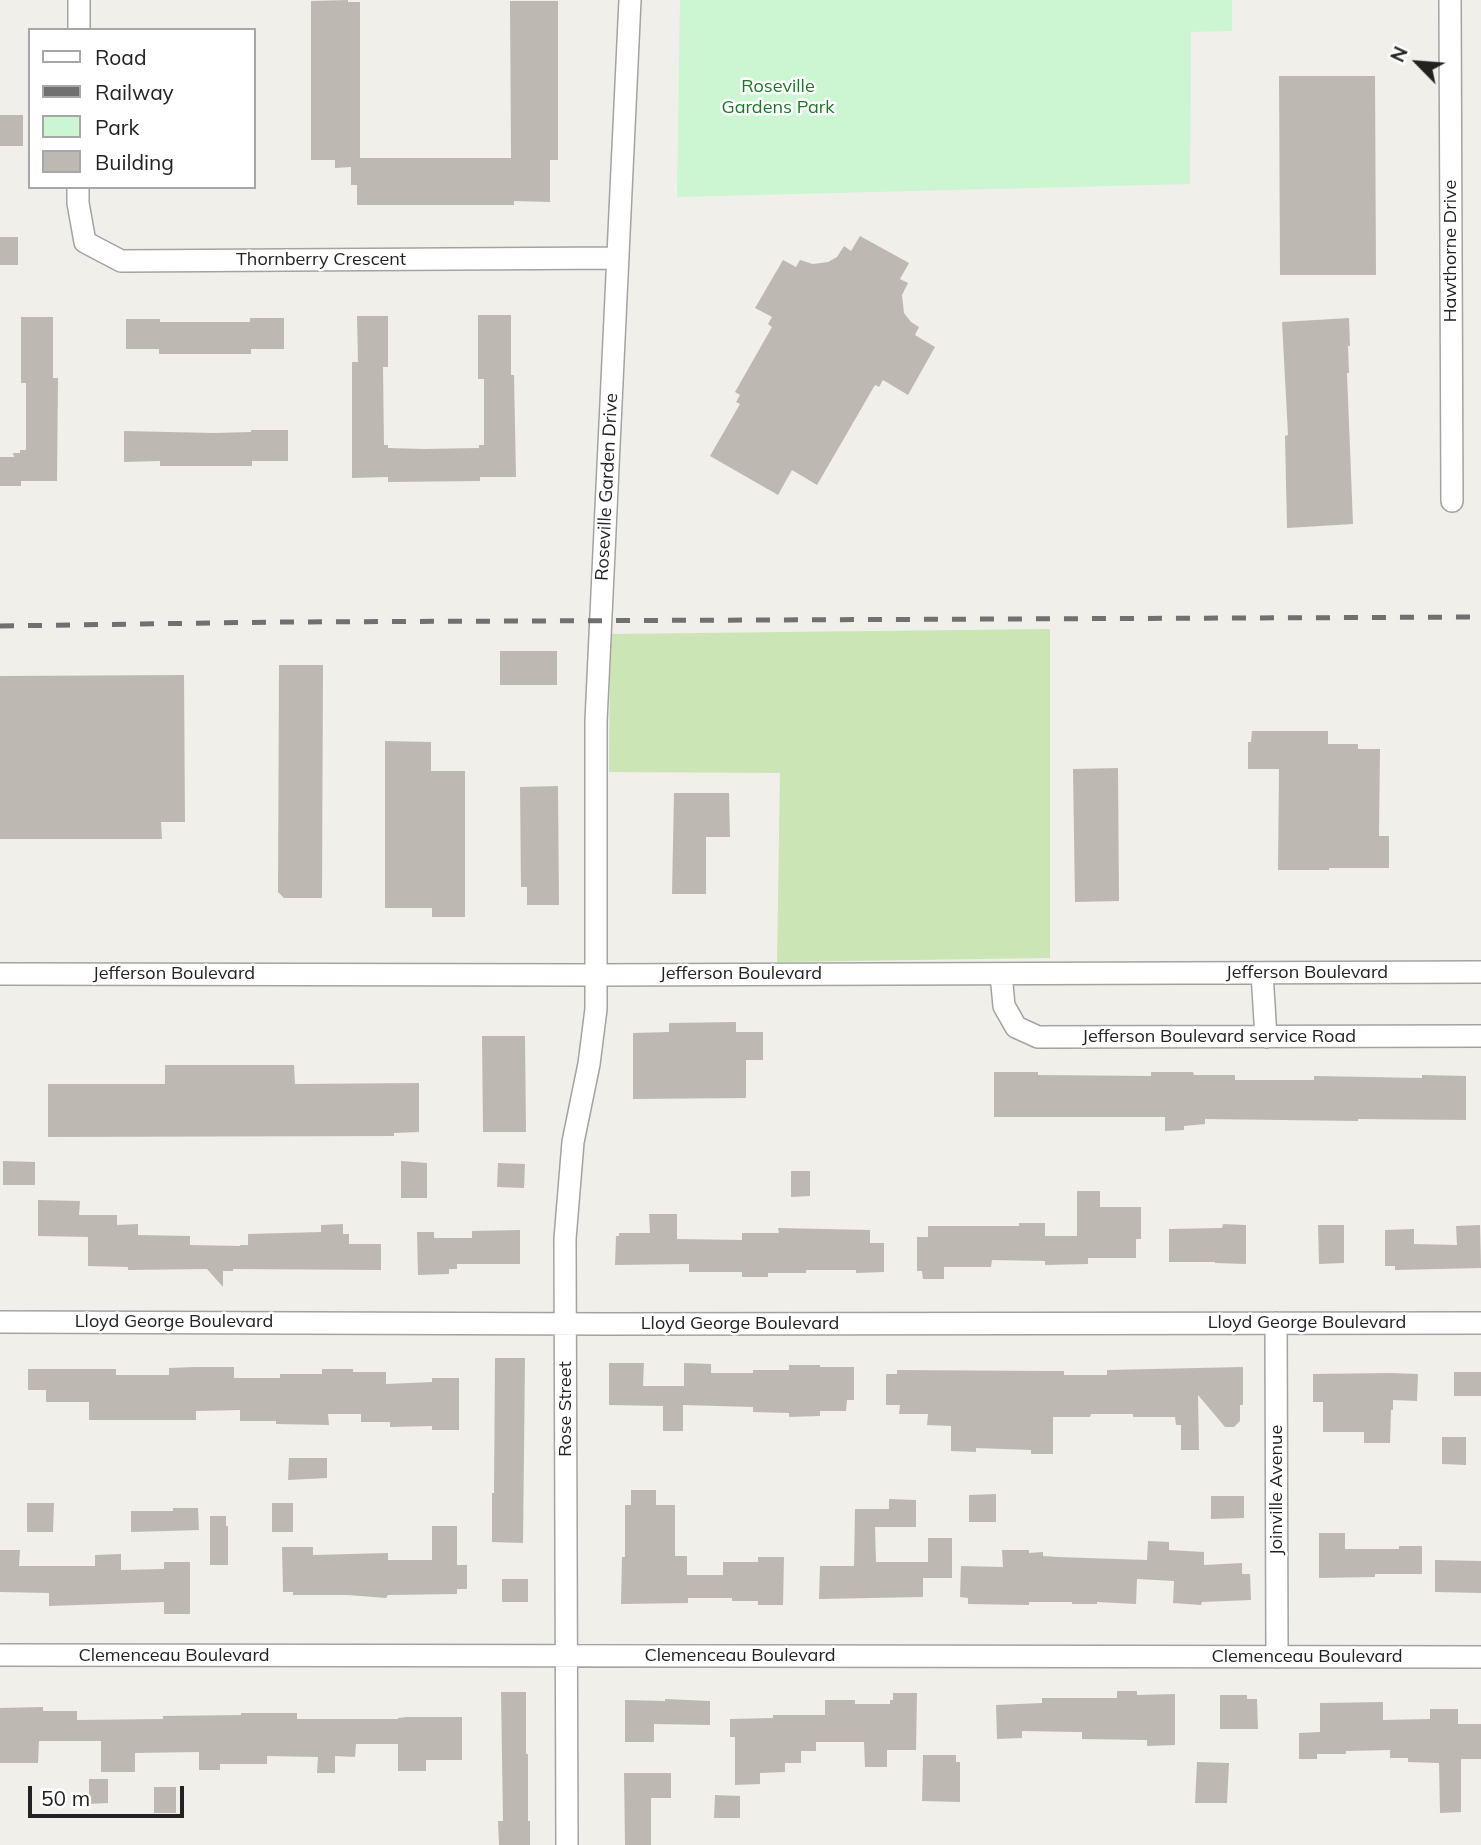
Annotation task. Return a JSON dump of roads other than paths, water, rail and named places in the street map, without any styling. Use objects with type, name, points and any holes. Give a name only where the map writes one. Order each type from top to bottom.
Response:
[{"type":"street","points":[[79,0],[79,28]]},
{"type":"street","name":"Roseville Garden Drive","points":[[596,975],[596,721],[630,0]]},
{"type":"street","name":"Hawthorne Drive","points":[[1450,0],[1452,501]]},
{"type":"street","name":"Thornberry Crescent","points":[[78,189],[85,242],[121,261],[618,258]]},
{"type":"street","name":"Jefferson Boulevard","points":[[0,974],[1481,972]]},
{"type":"street","points":[[1262,973],[1266,1037]]},
{"type":"street","name":"Jefferson Boulevard service Road","points":[[1001,974],[1004,1006],[1016,1027],[1038,1037],[1481,1037]]},
{"type":"street","name":"Rose Street","points":[[567,1845],[565,1239],[573,1142],[589,1063],[596,1009],[596,975]]},
{"type":"street","name":"Lloyd George Boulevard","points":[[0,1322],[1481,1323]]},
{"type":"street","name":"Joinville Avenue","points":[[1276,1323],[1278,1657]]},
{"type":"street","name":"Clemenceau Boulevard","points":[[0,1655],[1481,1657]]},
{"type":"railway","points":[[0,626],[281,622],[1481,617]]},
{"type":"park label","name":"Roseville Gardens Park","points":[[778,98]]}]
